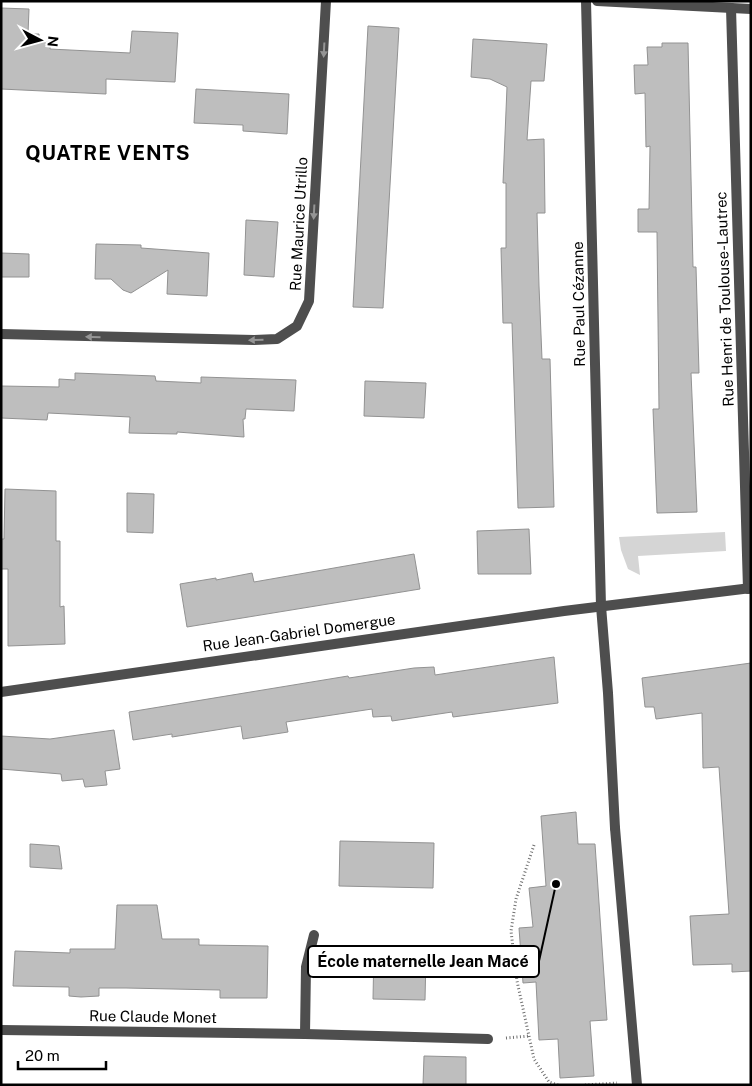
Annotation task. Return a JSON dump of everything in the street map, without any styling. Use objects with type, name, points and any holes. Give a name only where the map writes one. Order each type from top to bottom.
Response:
[{"type":"street","name":"Rue Maurice Utrillo","points":[[1,334],[254,340],[278,339],[298,326],[310,301],[326,1]]},
{"type":"street","name":"Rue Paul Cézanne","points":[[586,1],[601,606]]},
{"type":"street","points":[[597,1],[751,9]]},
{"type":"street","name":"Rue Henri de Toulouse-Lautrec","points":[[731,8],[749,589]]},
{"type":"street","name":"Rue Jean-Gabriel Domergue","points":[[1,692],[601,606],[749,589]]},
{"type":"street","points":[[601,606],[608,693],[615,828],[637,1083]]},
{"type":"street","points":[[304,1034],[306,968],[314,935]]},
{"type":"street","name":"Rue Claude Monet","points":[[1,1030],[304,1034],[488,1039]]},
{"type":"path","points":[[534,845],[516,899],[512,931],[516,973],[534,1060],[548,1082],[558,1085]]},
{"type":"path","points":[[586,1085],[637,1083]]},
{"type":"shaded area","points":[[725,532],[726,551],[638,556],[640,575],[628,569],[621,550],[619,537]]},
{"type":"building","points":[[1,8],[29,9],[28,34],[39,34],[39,40],[51,40],[50,49],[130,53],[132,31],[178,33],[175,82],[106,79],[106,94],[1,89]]},
{"type":"building","points":[[368,26],[399,28],[383,308],[353,307]]},
{"type":"building","points":[[473,39],[547,44],[544,81],[531,81],[527,140],[544,139],[545,213],[537,213],[542,359],[550,359],[554,507],[518,508],[512,323],[503,323],[501,248],[506,248],[506,183],[503,183],[507,87],[490,79],[471,77]]},
{"type":"building","points":[[662,43],[688,43],[693,267],[696,267],[699,373],[691,373],[697,512],[657,513],[653,409],[659,409],[657,232],[638,232],[638,209],[649,209],[650,146],[646,147],[645,93],[635,94],[634,65],[648,65],[647,47],[662,47]]},
{"type":"building","points":[[196,89],[289,94],[287,134],[243,131],[243,125],[194,123]]},
{"type":"building","points":[[246,220],[278,222],[274,277],[244,275]]},
{"type":"building","points":[[96,244],[141,245],[141,248],[209,253],[207,296],[167,294],[168,270],[131,293],[123,290],[111,279],[95,279]]},
{"type":"building","points":[[1,253],[29,254],[29,277],[1,277]]},
{"type":"building","points":[[75,373],[155,376],[156,381],[201,383],[201,377],[296,380],[294,411],[246,409],[245,419],[243,419],[244,437],[177,432],[177,434],[129,433],[130,417],[48,413],[47,420],[1,418],[1,386],[59,387],[59,379],[75,380]]},
{"type":"building","points":[[365,381],[426,383],[424,418],[364,416]]},
{"type":"building","points":[[5,489],[56,491],[56,541],[60,541],[60,607],[64,606],[65,644],[8,646],[8,569],[1,569]]},
{"type":"building","points":[[127,493],[154,494],[153,533],[127,532]]},
{"type":"building","points":[[529,529],[531,574],[478,574],[477,531]]},
{"type":"building","points":[[414,554],[420,589],[187,627],[180,584],[252,573],[254,582]]},
{"type":"building","points":[[554,657],[558,703],[453,717],[452,712],[392,721],[391,716],[373,717],[372,709],[286,722],[288,732],[243,739],[241,726],[172,737],[172,734],[133,740],[129,712],[348,676],[349,678],[414,668],[434,667],[435,675]]},
{"type":"building","points":[[751,663],[751,971],[732,972],[732,964],[693,965],[690,916],[729,914],[719,767],[703,768],[702,713],[656,719],[654,707],[645,707],[642,678]]},
{"type":"building","points":[[114,730],[120,769],[105,771],[107,785],[85,787],[83,779],[62,781],[61,774],[1,769],[1,736],[50,739]]},
{"type":"building","points":[[576,812],[578,844],[595,844],[607,1020],[590,1021],[594,1076],[560,1078],[558,1039],[539,1040],[536,982],[523,983],[519,928],[533,927],[529,888],[546,886],[541,816]]},
{"type":"building","points":[[340,841],[434,843],[433,888],[339,886]]},
{"type":"building","points":[[30,844],[59,846],[62,869],[30,867]]},
{"type":"building","points":[[117,905],[157,905],[162,939],[199,939],[199,945],[268,946],[267,998],[220,998],[220,990],[126,988],[99,988],[99,996],[81,997],[69,996],[69,987],[13,986],[15,951],[70,953],[70,949],[115,949]]},
{"type":"building","points":[[374,948],[399,948],[399,956],[426,956],[425,1000],[373,999]]},
{"type":"building","points":[[424,1056],[466,1057],[466,1085],[423,1085]]},
{"type":"place","name":"École maternelle Jean Macé","points":[[556,884]]},
{"type":"district","name":"QUATRE VENTS","points":[[108,153]]}]
